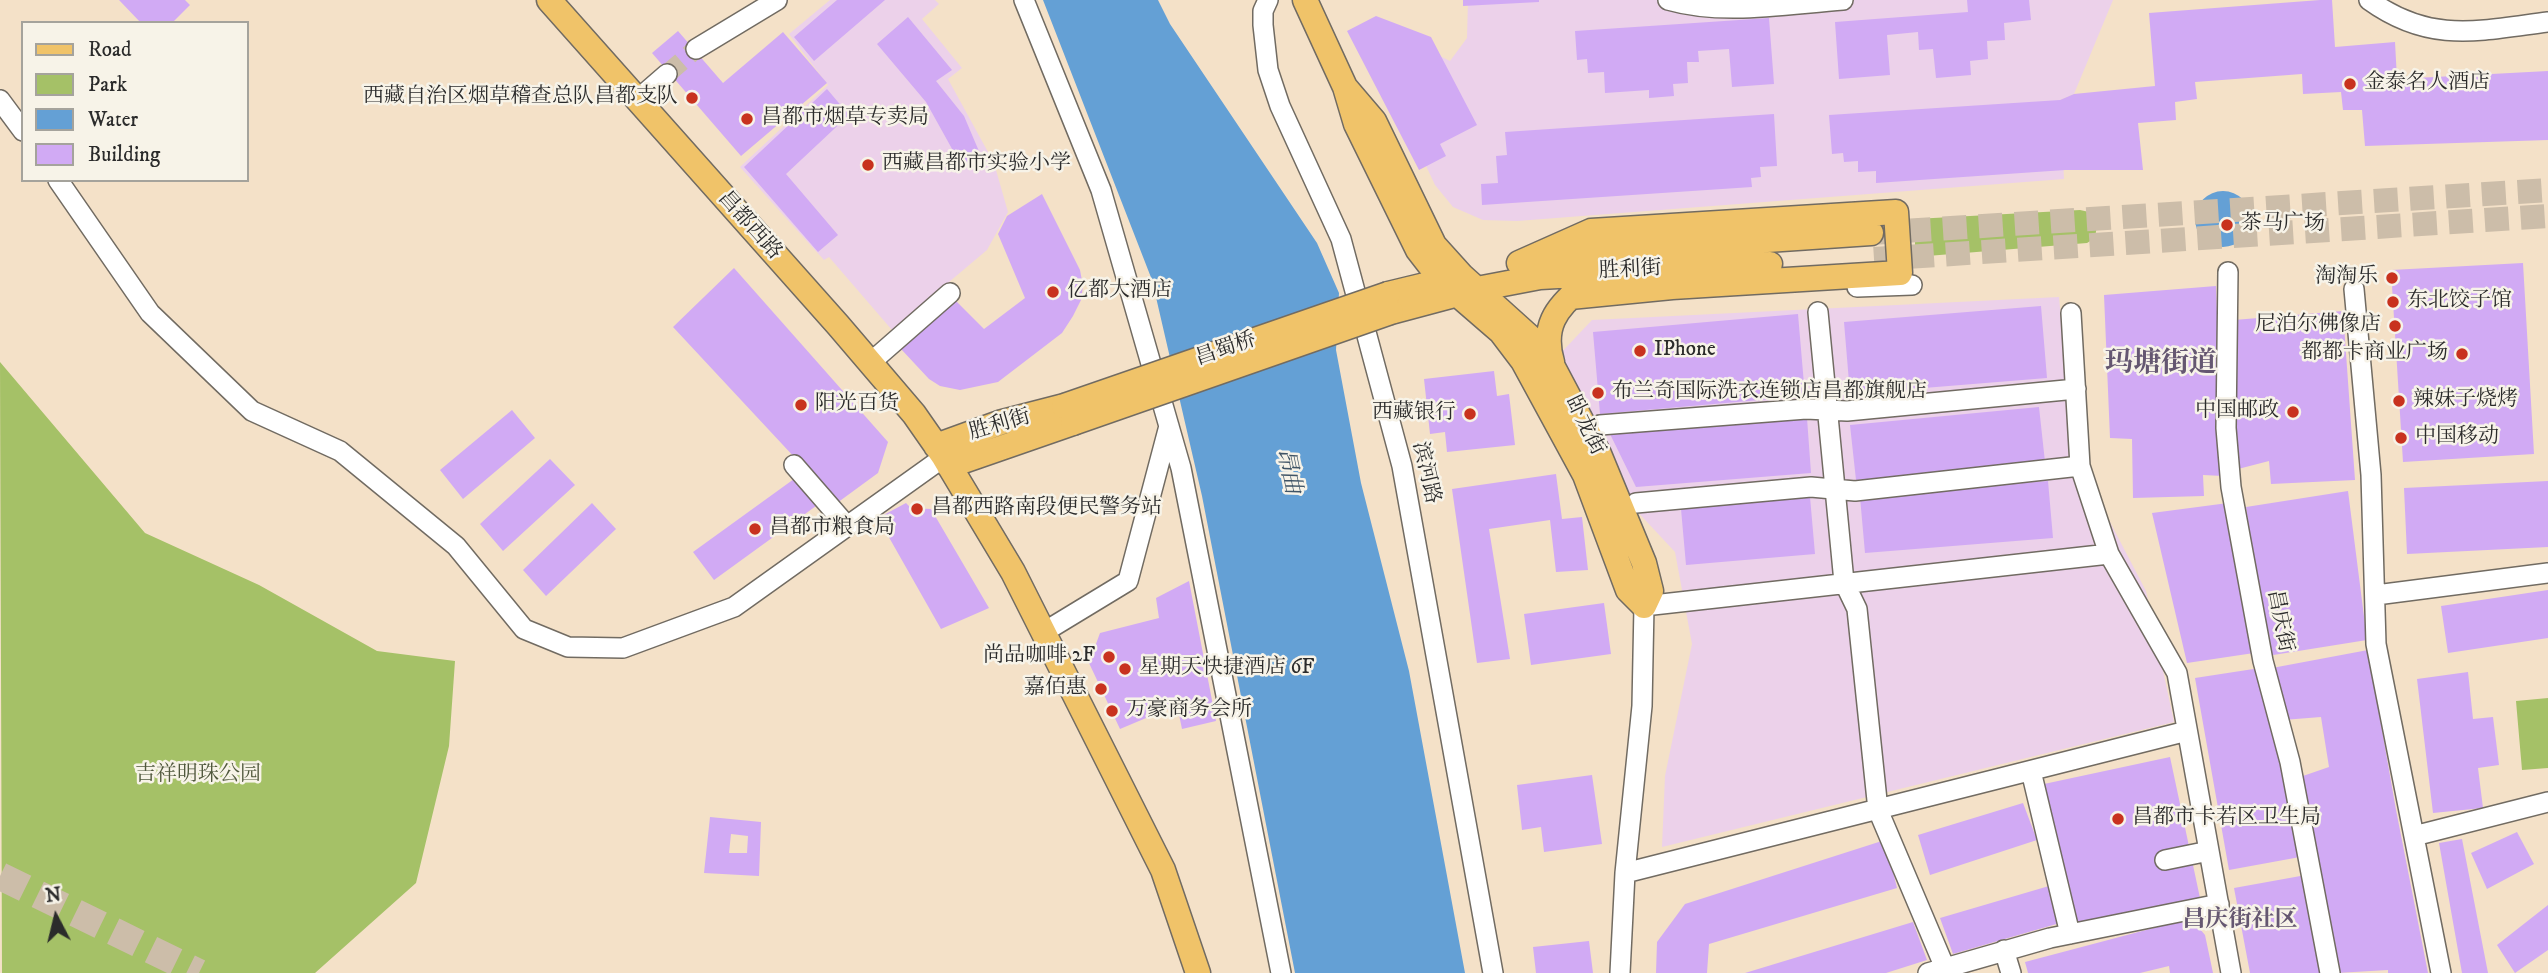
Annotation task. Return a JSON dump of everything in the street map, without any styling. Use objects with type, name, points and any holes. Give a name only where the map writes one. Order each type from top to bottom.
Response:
[{"type":"main road","name":"昌都西路","points":[[549,0],[870,363],[943,456],[1007,561],[1163,870],[1198,973]]},
{"type":"main road","points":[[1305,0],[1345,87],[1356,124],[1418,250],[1459,285]]},
{"type":"main road","points":[[1520,264],[1591,231],[1896,212],[1900,273],[1672,287],[1570,297]]},
{"type":"main road","name":"胜利街","points":[[1390,303],[1459,285],[1520,264],[1604,251],[1871,233]]},
{"type":"main road","name":"胜利街","points":[[1459,285],[1615,272],[1874,259]]},
{"type":"main road","points":[[1557,355],[1548,329],[1553,315],[1570,297],[1599,276],[1615,272]]},
{"type":"main road","name":"卧龙街","points":[[1459,285],[1557,355],[1644,563],[1651,591],[1644,606],[1628,590],[1585,475],[1523,361],[1459,285]]},
{"type":"main road","name":"昌蜀桥","points":[[1068,414],[1390,303]]},
{"type":"main road","name":"胜利街","points":[[943,456],[1002,422],[1068,414]]},
{"type":"street","points":[[696,50],[777,0]]},
{"type":"street","points":[[1024,0],[1101,190],[1169,426],[1187,495],[1281,973]]},
{"type":"street","name":"滨河路","points":[[1268,0],[1263,11],[1263,25],[1268,69],[1280,106],[1341,239],[1402,466],[1493,973]]},
{"type":"street","points":[[1668,0],[1708,7],[1740,7],[1843,0]]},
{"type":"street","points":[[2368,0],[2403,22],[2444,32],[2548,22]]},
{"type":"street","points":[[637,100],[667,74]]},
{"type":"street","points":[[0,100],[21,128]]},
{"type":"street","points":[[59,182],[150,313],[242,402],[252,411],[340,451],[456,546],[524,629],[569,647],[623,648],[734,607],[943,456]]},
{"type":"street","name":"昌庆街","points":[[2228,272],[2226,428],[2231,486],[2263,661],[2290,762],[2330,973]]},
{"type":"street","points":[[1557,355],[1559,329],[1563,318],[1571,310],[1589,304],[1912,285]]},
{"type":"street","points":[[2354,289],[2371,475],[2376,644],[2441,973]]},
{"type":"street","points":[[870,363],[950,293]]},
{"type":"street","points":[[1818,312],[1844,582],[1857,609],[1878,810],[1937,970],[2070,934],[2219,904]]},
{"type":"street","points":[[2071,313],[2080,467],[2109,554],[2177,673],[2231,973]]},
{"type":"street","points":[[1600,425],[1806,409],[1827,410],[2076,389]]},
{"type":"street","points":[[1044,632],[1128,581],[1169,426]]},
{"type":"street","points":[[794,465],[847,526]]},
{"type":"street","points":[[1636,503],[1811,487],[1855,491],[2080,467]]},
{"type":"street","points":[[1644,606],[2109,554]]},
{"type":"street","points":[[2376,594],[2548,573]]},
{"type":"street","name":"卧龙街","points":[[1620,973],[1625,873],[1642,706],[1644,606]]},
{"type":"street","points":[[1625,873],[2187,731]]},
{"type":"street","points":[[2031,771],[2070,934]]},
{"type":"street","points":[[2414,836],[2548,802]]},
{"type":"street","points":[[2165,860],[2209,851]]},
{"type":"street","points":[[2004,950],[2011,973]]},
{"type":"shaded area","name":"西藏昌都市实验小学","points":[[830,0],[935,0],[939,4],[922,19],[962,68],[948,79],[994,163],[1008,212],[987,250],[892,330],[829,257],[824,260],[740,167],[828,85],[789,34]]},
{"type":"shaded area","points":[[1468,0],[2113,0],[2074,94],[2060,100],[2064,179],[1517,221],[1483,220],[1453,207],[1435,185],[1371,48],[1394,33],[1450,61],[1467,38]]},
{"type":"shaded area","points":[[2059,297],[2073,451],[2146,591],[2174,722],[1662,847],[1665,776],[1692,644],[1675,552],[1634,508],[1557,357],[1592,320]]},
{"type":"green space","points":[[2080,210],[2089,212],[2097,225],[2095,238],[2087,243],[1915,257],[1915,219]]},
{"type":"green space","name":"吉祥明珠公园","points":[[0,362],[145,533],[259,585],[377,651],[455,661],[449,746],[416,883],[315,973],[2,973]]},
{"type":"green space","points":[[2548,698],[2548,768],[2522,770],[2516,701]]},
{"type":"water","name":"昂曲","points":[[1043,0],[1158,0],[1170,24],[1317,243],[1339,293],[1336,350],[1361,483],[1409,671],[1465,973],[1295,973],[1202,496],[1152,280]]},
{"type":"water","points":[[2223,191],[2238,196],[2246,204],[2251,219],[2246,234],[2238,242],[2223,247],[2208,242],[2200,234],[2195,219],[2200,204],[2208,196]]},
{"type":"building","points":[[119,0],[185,0],[190,5],[174,21],[139,21]]},
{"type":"building","points":[[837,0],[885,0],[814,61],[794,37]]},
{"type":"building","points":[[1463,0],[1539,0],[1539,2],[1463,6]]},
{"type":"building","points":[[1967,0],[2029,0],[2031,20],[2004,23],[2005,40],[1987,41],[1988,59],[1970,61],[1971,75],[1936,78],[1933,49],[1919,50],[1918,32],[1887,35],[1890,75],[1839,79],[1835,22],[1968,12]]},
{"type":"building","points":[[2332,0],[2335,47],[2395,42],[2397,79],[2548,71],[2548,140],[2365,146],[2362,110],[2343,110],[2341,92],[2303,94],[2302,74],[2195,82],[2197,99],[2175,102],[2176,120],[2138,123],[2143,170],[2065,170],[1876,183],[1876,171],[1858,172],[1858,161],[1844,162],[1843,153],[1832,154],[1829,115],[2060,100],[2074,94],[2155,86],[2149,13]]},
{"type":"building","points":[[1376,16],[1431,37],[1477,125],[1440,144],[1446,156],[1419,170],[1347,31]]},
{"type":"building","points":[[908,17],[952,70],[936,81],[964,116],[981,156],[961,165],[926,102],[877,44]]},
{"type":"building","points":[[1769,18],[1774,84],[1732,87],[1729,49],[1698,51],[1699,62],[1687,62],[1688,83],[1673,84],[1674,96],[1649,98],[1649,90],[1605,93],[1604,72],[1588,73],[1587,59],[1577,60],[1575,31]]},
{"type":"building","name":"昌都市烟草专卖局","points":[[678,31],[723,83],[783,32],[827,83],[741,156],[652,53]]},
{"type":"building","points":[[827,89],[849,115],[786,174],[838,235],[818,252],[744,167]]},
{"type":"building","points":[[1774,114],[1777,166],[1760,167],[1761,177],[1751,178],[1752,187],[1482,205],[1481,184],[1498,183],[1496,156],[1507,155],[1505,132]]},
{"type":"building","name":"亿都大酒店","points":[[1042,194],[1080,270],[1083,286],[1081,300],[1073,316],[1062,333],[998,382],[960,390],[940,386],[929,379],[901,349],[955,300],[984,329],[1025,298],[998,234],[1007,216]]},
{"type":"building","name":"都都卡商业广场","points":[[2523,263],[2534,454],[2403,462],[2391,270]]},
{"type":"building","name":"阳光百货","points":[[734,268],[888,442],[878,473],[837,503],[673,327]]},
{"type":"building","points":[[2216,286],[2223,476],[2203,475],[2204,496],[2133,498],[2132,439],[2110,438],[2104,295]]},
{"type":"building","points":[[2041,306],[2047,378],[1850,394],[1844,322]]},
{"type":"building","name":"中国邮政","points":[[2343,311],[2355,480],[2271,484],[2269,461],[2238,469],[2234,320]]},
{"type":"building","points":[[1798,314],[1805,396],[1600,414],[1593,332]]},
{"type":"building","name":"西藏银行","points":[[1494,371],[1497,396],[1509,394],[1515,445],[1447,452],[1445,432],[1430,434],[1424,379]]},
{"type":"building","points":[[2039,407],[2045,462],[1856,480],[1850,425]]},
{"type":"building","points":[[512,410],[535,438],[463,499],[440,470]]},
{"type":"building","points":[[1807,418],[1811,473],[1636,487],[1610,434]]},
{"type":"building","points":[[550,459],[575,485],[503,551],[480,524]]},
{"type":"building","points":[[1556,474],[1562,519],[1582,517],[1588,570],[1556,572],[1550,520],[1489,529],[1510,659],[1477,663],[1452,489]]},
{"type":"building","name":"昌都市粮食局","points":[[794,479],[816,506],[714,580],[693,552]]},
{"type":"building","points":[[2048,481],[2053,538],[1865,553],[1860,497]]},
{"type":"building","points":[[2548,481],[2548,547],[2407,554],[2404,488]]},
{"type":"building","points":[[2348,491],[2367,640],[2267,656],[2246,507]]},
{"type":"building","points":[[1810,497],[1815,554],[1686,565],[1681,509]]},
{"type":"building","points":[[592,503],[616,529],[546,596],[523,570]]},
{"type":"building","points":[[906,503],[911,508],[931,509],[989,608],[941,629],[878,518]]},
{"type":"building","points":[[2228,503],[2254,653],[2187,663],[2152,513]]},
{"type":"building","points":[[1189,581],[1216,721],[1182,729],[1177,705],[1120,729],[1089,663],[1100,633],[1159,618],[1156,598]]},
{"type":"building","points":[[2548,590],[2548,638],[2448,653],[2441,606]]},
{"type":"building","points":[[1604,603],[1611,654],[1531,665],[1524,614]]},
{"type":"building","points":[[2368,650],[2428,973],[2388,973],[2388,970],[2337,973],[2300,777],[2329,767],[2321,717],[2283,720],[2272,668]]},
{"type":"building","points":[[2260,668],[2300,857],[2229,870],[2195,678]]},
{"type":"building","points":[[2468,672],[2473,719],[2493,717],[2499,765],[2478,768],[2483,808],[2433,813],[2417,679]]},
{"type":"building","name":"昌都市卡若区卫生局","points":[[2170,757],[2200,898],[2075,925],[2044,784]]},
{"type":"building","points":[[1592,775],[1602,844],[1544,852],[1541,827],[1522,830],[1517,785]]},
{"type":"building","points":[[2023,803],[2037,840],[1930,875],[1918,835]]},
{"type":"building","points":[[710,817],[761,822],[759,876],[704,873]],"holes":[[[731,834],[748,836],[747,853],[729,853]]]},
{"type":"building","points":[[2517,832],[2534,864],[2487,889],[2471,853]]},
{"type":"building","points":[[2462,839],[2488,973],[2462,973],[2439,843]]},
{"type":"building","points":[[1885,840],[1897,888],[1709,944],[1707,973],[1656,973],[1657,942],[1685,904]]},
{"type":"building","points":[[2306,875],[2326,973],[2250,973],[2234,888]]},
{"type":"building","points":[[2049,886],[2060,923],[1953,954],[1940,918]]},
{"type":"building","points":[[2548,905],[2548,950],[2515,973],[2497,945]]},
{"type":"building","points":[[2180,921],[2195,923],[2205,935],[2213,973],[2170,973],[2169,966],[2140,973],[2028,973],[2025,962]]},
{"type":"building","points":[[1913,922],[1927,960],[1886,973],[1745,973]]},
{"type":"building","points":[[1589,941],[1593,973],[1536,973],[1533,947]]},
{"type":"tunnel","points":[[667,74],[696,49]]},
{"type":"tunnel","points":[[1871,233],[2548,190]]},
{"type":"tunnel","points":[[1874,259],[2548,216]]},
{"type":"tunnel","points":[[0,876],[199,973]]},
{"type":"place","name":"金泰名人酒店","points":[[2350,84]]},
{"type":"place","name":"西藏自治区烟草稽查总队昌都支队","points":[[692,98]]},
{"type":"place","name":"昌都市烟草专卖局","points":[[747,119]]},
{"type":"place","name":"西藏昌都市实验小学","points":[[868,165]]},
{"type":"place","name":"茶马广场","points":[[2227,225]]},
{"type":"place","name":"淘淘乐","points":[[2392,278]]},
{"type":"place","name":"亿都大酒店","points":[[1053,292]]},
{"type":"place","name":"东北饺子馆","points":[[2393,302]]},
{"type":"place","name":"尼泊尔佛像店","points":[[2395,326]]},
{"type":"place","name":"IPhone","points":[[1640,351]]},
{"type":"place","name":"都都卡商业广场","points":[[2462,354]]},
{"type":"place","name":"布兰奇国际洗衣连锁店昌都旗舰店","points":[[1598,393]]},
{"type":"place","name":"辣妹子烧烤","points":[[2399,401]]},
{"type":"place","name":"阳光百货","points":[[801,405]]},
{"type":"place","name":"中国邮政","points":[[2293,412]]},
{"type":"place","name":"西藏银行","points":[[1470,414]]},
{"type":"place","name":"中国移动","points":[[2401,438]]},
{"type":"place","name":"昌都西路南段便民警务站","points":[[917,509]]},
{"type":"place","name":"昌都市粮食局","points":[[755,529]]},
{"type":"place","name":"尚品咖啡 2F","points":[[1109,657]]},
{"type":"place","name":"星期天快捷酒店 6F","points":[[1125,669]]},
{"type":"place","name":"嘉佰惠","points":[[1101,689]]},
{"type":"place","name":"万豪商务会所","points":[[1112,711]]},
{"type":"place","name":"昌都市卡若区卫生局","points":[[2118,819]]},
{"type":"district","name":"玛塘街道","points":[[2161,365]]},
{"type":"district","name":"昌庆街社区","points":[[2240,921]]}]
